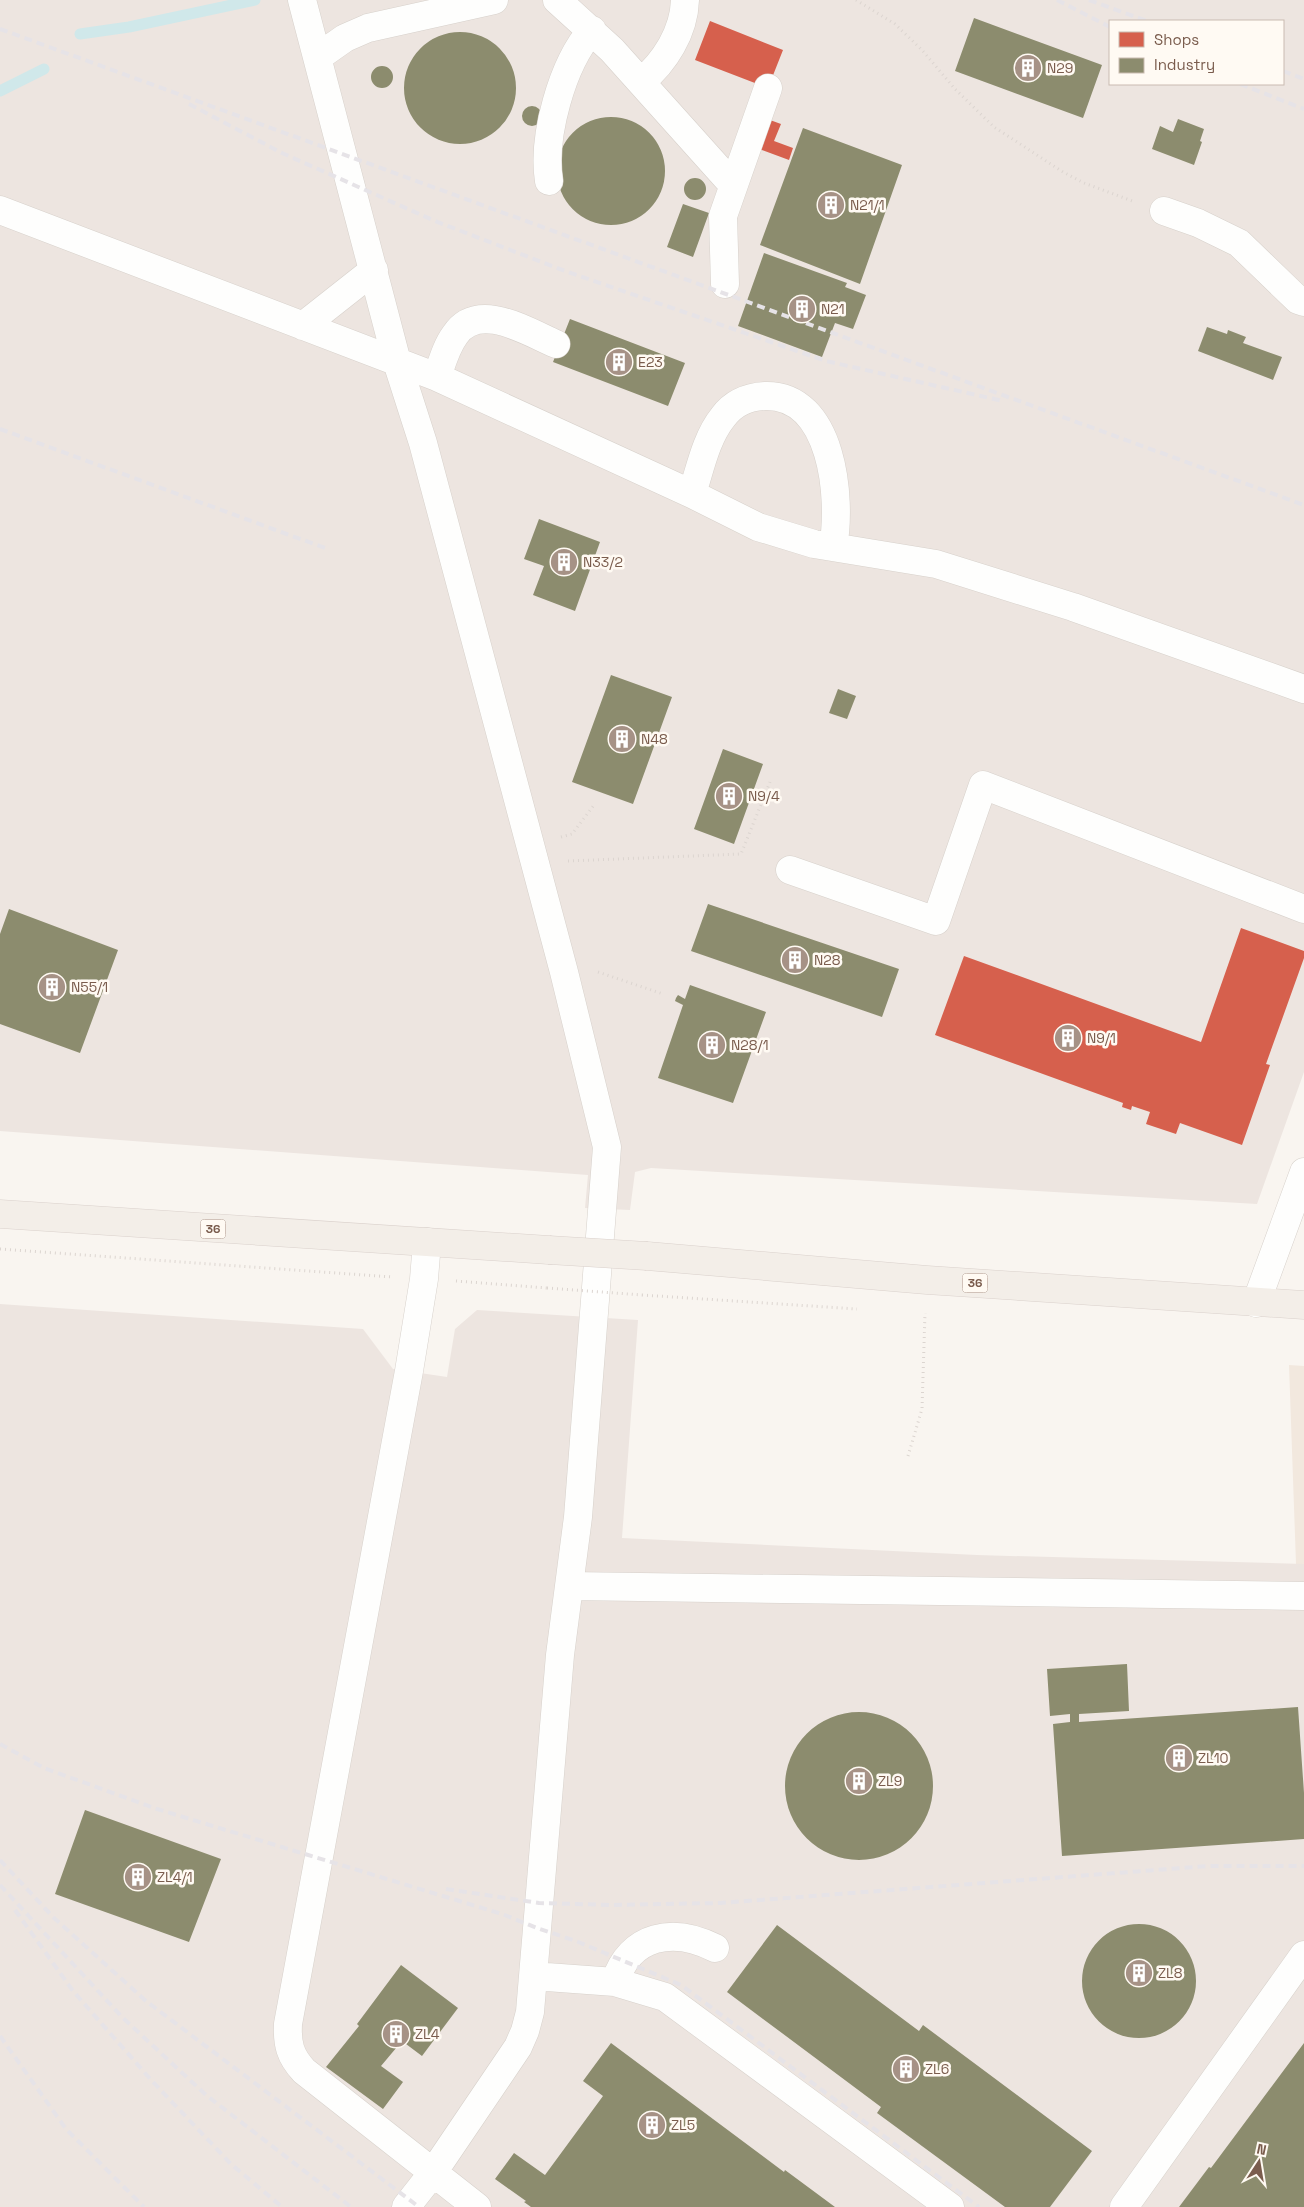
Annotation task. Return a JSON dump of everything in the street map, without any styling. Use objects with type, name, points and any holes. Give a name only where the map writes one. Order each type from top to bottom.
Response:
[{"type":"main road","name":"36","points":[[0,1214],[647,1256],[927,1280],[1304,1305]]},
{"type":"lane","points":[[302,0],[397,362],[423,443],[564,972],[607,1147],[578,1517],[560,1654],[530,2012],[518,2046],[432,2174],[406,2207]]},
{"type":"lane","points":[[318,57],[345,38],[368,28],[494,0]]},
{"type":"lane","points":[[557,0],[592,30],[733,185]]},
{"type":"lane","points":[[641,82],[657,67],[670,48],[684,11],[685,0]]},
{"type":"lane","points":[[549,181],[547,148],[555,109],[573,60],[592,30]]},
{"type":"lane","points":[[725,284],[723,216],[768,88]]},
{"type":"lane","points":[[0,210],[437,377],[692,494],[758,527],[791,538],[833,547],[936,564],[1073,607],[1304,689]]},
{"type":"lane","points":[[1164,211],[1198,223],[1239,243],[1298,300],[1304,302]]},
{"type":"lane","points":[[303,326],[374,270]]},
{"type":"lane","points":[[437,377],[456,333],[477,318],[494,319],[556,344]]},
{"type":"lane","points":[[692,494],[711,437],[723,417],[735,404],[750,397],[786,399],[800,406],[810,416],[819,432],[832,468],[837,508],[833,547]]},
{"type":"lane","points":[[790,870],[936,921],[983,785],[1304,909]]},
{"type":"lane","points":[[1256,1303],[1304,1172]]},
{"type":"lane","points":[[427,1242],[424,1279],[407,1381],[288,2024],[287,2039],[289,2050],[304,2071],[432,2174],[477,2207]]},
{"type":"lane","points":[[569,1586],[1304,1596]]},
{"type":"lane","points":[[614,1982],[625,1960],[642,1944],[651,1940],[677,1936],[703,1942],[715,1948]]},
{"type":"lane","points":[[1124,2207],[1304,1955]]},
{"type":"lane","points":[[533,1976],[614,1982],[649,1991],[677,2004],[950,2207]]},
{"type":"path","points":[[856,0],[895,24],[922,50],[955,89],[994,127],[1020,146],[1084,183],[1164,211]]},
{"type":"path","points":[[532,854],[741,854],[770,782]]},
{"type":"path","points":[[532,854],[572,834],[594,805]]},
{"type":"path","points":[[564,972],[586,969],[663,994]]},
{"type":"path","points":[[0,1249],[642,1295]]},
{"type":"path","points":[[908,1456],[922,1409],[927,1280]]},
{"type":"shaded area","points":[[0,0],[1304,0],[1304,1072],[1257,1204],[651,1168],[635,1172],[630,1210],[585,1208],[588,1175],[0,1131]]},
{"type":"shaded area","points":[[0,1304],[363,1329],[393,1369],[447,1377],[455,1329],[477,1310],[638,1320],[622,1538],[977,1555],[1304,1564],[1304,2207],[0,2207]]},
{"type":"shaded area","points":[[1289,1365],[1304,1366],[1304,1564],[1296,1564]]},
{"type":"building: Shops","points":[[710,21],[783,50],[768,88],[695,60]]},
{"type":"building: Shops","points":[[770,120],[781,124],[774,141],[793,148],[789,160],[759,149]]},
{"type":"building: Shops","name":"N9/1","points":[[1241,928],[1304,951],[1304,958],[1266,1064],[1270,1065],[1242,1145],[1180,1123],[1176,1134],[1146,1124],[1150,1112],[1132,1106],[1131,1110],[1122,1107],[1123,1103],[935,1035],[964,956],[1201,1042]]},
{"type":"building: Shops","points":[[1304,2115],[1304,2207],[1234,2207]]},
{"type":"building: Industry","name":"N29","points":[[974,18],[1102,65],[1083,118],[955,71]]},
{"type":"building: Industry","points":[[460,32],[481,36],[500,48],[512,67],[516,88],[512,109],[500,128],[481,140],[460,144],[439,140],[420,128],[408,109],[404,88],[408,67],[420,48],[439,36]]},
{"type":"building: Industry","points":[[382,66],[392,73],[393,77],[386,87],[382,88],[372,81],[371,77],[378,67]]},
{"type":"building: Industry","points":[[532,106],[539,109],[542,116],[539,123],[532,126],[525,123],[522,116],[525,109]]},
{"type":"building: Industry","points":[[611,117],[632,121],[649,133],[661,150],[665,171],[661,192],[649,209],[632,221],[611,225],[590,221],[573,209],[561,192],[557,171],[561,150],[573,133],[590,121]]},
{"type":"building: Industry","points":[[1178,119],[1204,129],[1200,141],[1202,142],[1194,165],[1152,149],[1160,126],[1173,132]]},
{"type":"building: Industry","name":"N21/1","points":[[803,128],[902,165],[860,284],[760,245]]},
{"type":"building: Industry","points":[[695,178],[705,185],[706,189],[699,199],[695,200],[685,193],[684,189],[691,179]]},
{"type":"building: Industry","points":[[683,204],[709,213],[693,257],[667,247]]},
{"type":"building: Industry","name":"N21","points":[[764,253],[847,283],[845,287],[866,295],[853,329],[835,323],[822,357],[738,326]]},
{"type":"building: Industry","name":"E23","points":[[570,319],[685,363],[668,406],[553,362]]},
{"type":"building: Industry","points":[[1207,327],[1227,334],[1228,330],[1246,337],[1243,343],[1282,357],[1273,380],[1198,351]]},
{"type":"building: Industry","name":"N33/2","points":[[539,519],[600,542],[575,611],[533,595],[544,566],[524,559]]},
{"type":"building: Industry","name":"N48","points":[[611,675],[672,697],[633,804],[572,782]]},
{"type":"building: Industry","points":[[838,689],[856,696],[847,719],[829,713]]},
{"type":"building: Industry","name":"N9/4","points":[[723,749],[763,764],[734,844],[694,829]]},
{"type":"building: Industry","name":"N28","points":[[708,904],[899,969],[882,1017],[691,951]]},
{"type":"building: Industry","name":"N55/1","points":[[9,909],[118,950],[80,1053],[0,1024],[0,934]]},
{"type":"building: Industry","name":"N28/1","points":[[690,985],[766,1012],[733,1103],[658,1078],[683,1005],[675,1001],[676,998],[678,995],[685,999]]},
{"type":"building: Industry","name":"ZL10","points":[[1127,1664],[1129,1711],[1079,1714],[1079,1722],[1298,1707],[1304,1793],[1304,1839],[1062,1856],[1053,1724],[1070,1722],[1070,1714],[1050,1716],[1047,1669]]},
{"type":"building: Industry","name":"ZL9","points":[[859,1712],[887,1717],[912,1733],[928,1758],[933,1786],[928,1814],[912,1839],[887,1855],[859,1860],[831,1855],[806,1839],[790,1814],[785,1786],[790,1758],[806,1733],[831,1717]]},
{"type":"building: Industry","name":"ZL4/1","points":[[85,1810],[221,1859],[189,1942],[55,1894]]},
{"type":"building: Industry","name":"ZL8","points":[[1139,1924],[1161,1928],[1179,1941],[1192,1959],[1196,1981],[1192,2003],[1179,2021],[1161,2034],[1139,2038],[1117,2034],[1099,2021],[1086,2003],[1082,1981],[1086,1959],[1099,1941],[1117,1928]]},
{"type":"building: Industry","name":"ZL6","points":[[777,1925],[919,2031],[923,2025],[1092,2151],[1050,2207],[1005,2207],[877,2113],[881,2107],[727,1992]]},
{"type":"building: Industry","name":"ZL4","points":[[401,1965],[458,2008],[422,2056],[402,2041],[381,2066],[403,2082],[383,2109],[326,2067],[359,2026],[357,2024]]},
{"type":"building: Industry","name":"ZL5","points":[[611,2043],[784,2172],[785,2170],[835,2207],[531,2207],[524,2202],[526,2201],[495,2179],[514,2153],[545,2175],[603,2096],[583,2081]]},
{"type":"building: Industry","points":[[1304,2043],[1304,2207],[1179,2207],[1209,2167],[1211,2168]]},
{"type":"waterway","points":[[80,34],[129,27],[255,0]]},
{"type":"waterway","points":[[0,91],[44,69]]},
{"type":"railway","points":[[1057,0],[1109,26]]},
{"type":"railway","points":[[1089,0],[1144,20]]},
{"type":"railway","points":[[0,29],[1304,505]]},
{"type":"railway","points":[[1284,71],[1304,79]]},
{"type":"railway","points":[[1243,85],[1304,109]]},
{"type":"railway","points":[[189,104],[282,153],[435,221],[565,271],[826,361],[1003,401]]},
{"type":"railway","points":[[0,429],[325,548]]},
{"type":"railway","points":[[0,1744],[44,1768],[157,1809],[502,1914],[576,1941],[681,1985],[979,2207]]},
{"type":"railway","points":[[0,1860],[53,1917],[146,2001],[419,2207]]},
{"type":"railway","points":[[446,1889],[539,1903],[611,1905],[720,1903],[1209,1866],[1304,1866]]},
{"type":"railway","points":[[0,1885],[122,2017],[206,2095],[351,2207]]},
{"type":"railway","points":[[15,1910],[73,1991],[152,2081],[231,2164],[282,2207]]},
{"type":"railway","points":[[0,2036],[66,2129],[144,2207]]},
{"type":"place","name":"N29","points":[[1028,68]]},
{"type":"place","name":"N21/1","points":[[831,205]]},
{"type":"place","name":"N21","points":[[802,309]]},
{"type":"place","name":"E23","points":[[619,362]]},
{"type":"place","name":"N33/2","points":[[564,562]]},
{"type":"place","name":"N48","points":[[622,739]]},
{"type":"place","name":"N9/4","points":[[729,796]]},
{"type":"place","name":"N28","points":[[795,960]]},
{"type":"place","name":"N55/1","points":[[52,987]]},
{"type":"place","name":"N9/1","points":[[1068,1038]]},
{"type":"place","name":"N28/1","points":[[712,1045]]},
{"type":"place","name":"ZL10","points":[[1179,1758]]},
{"type":"place","name":"ZL9","points":[[859,1781]]},
{"type":"place","name":"ZL4/1","points":[[138,1877]]},
{"type":"place","name":"ZL8","points":[[1139,1973]]},
{"type":"place","name":"ZL4","points":[[396,2034]]},
{"type":"place","name":"ZL6","points":[[906,2069]]},
{"type":"place","name":"ZL5","points":[[652,2125]]}]
